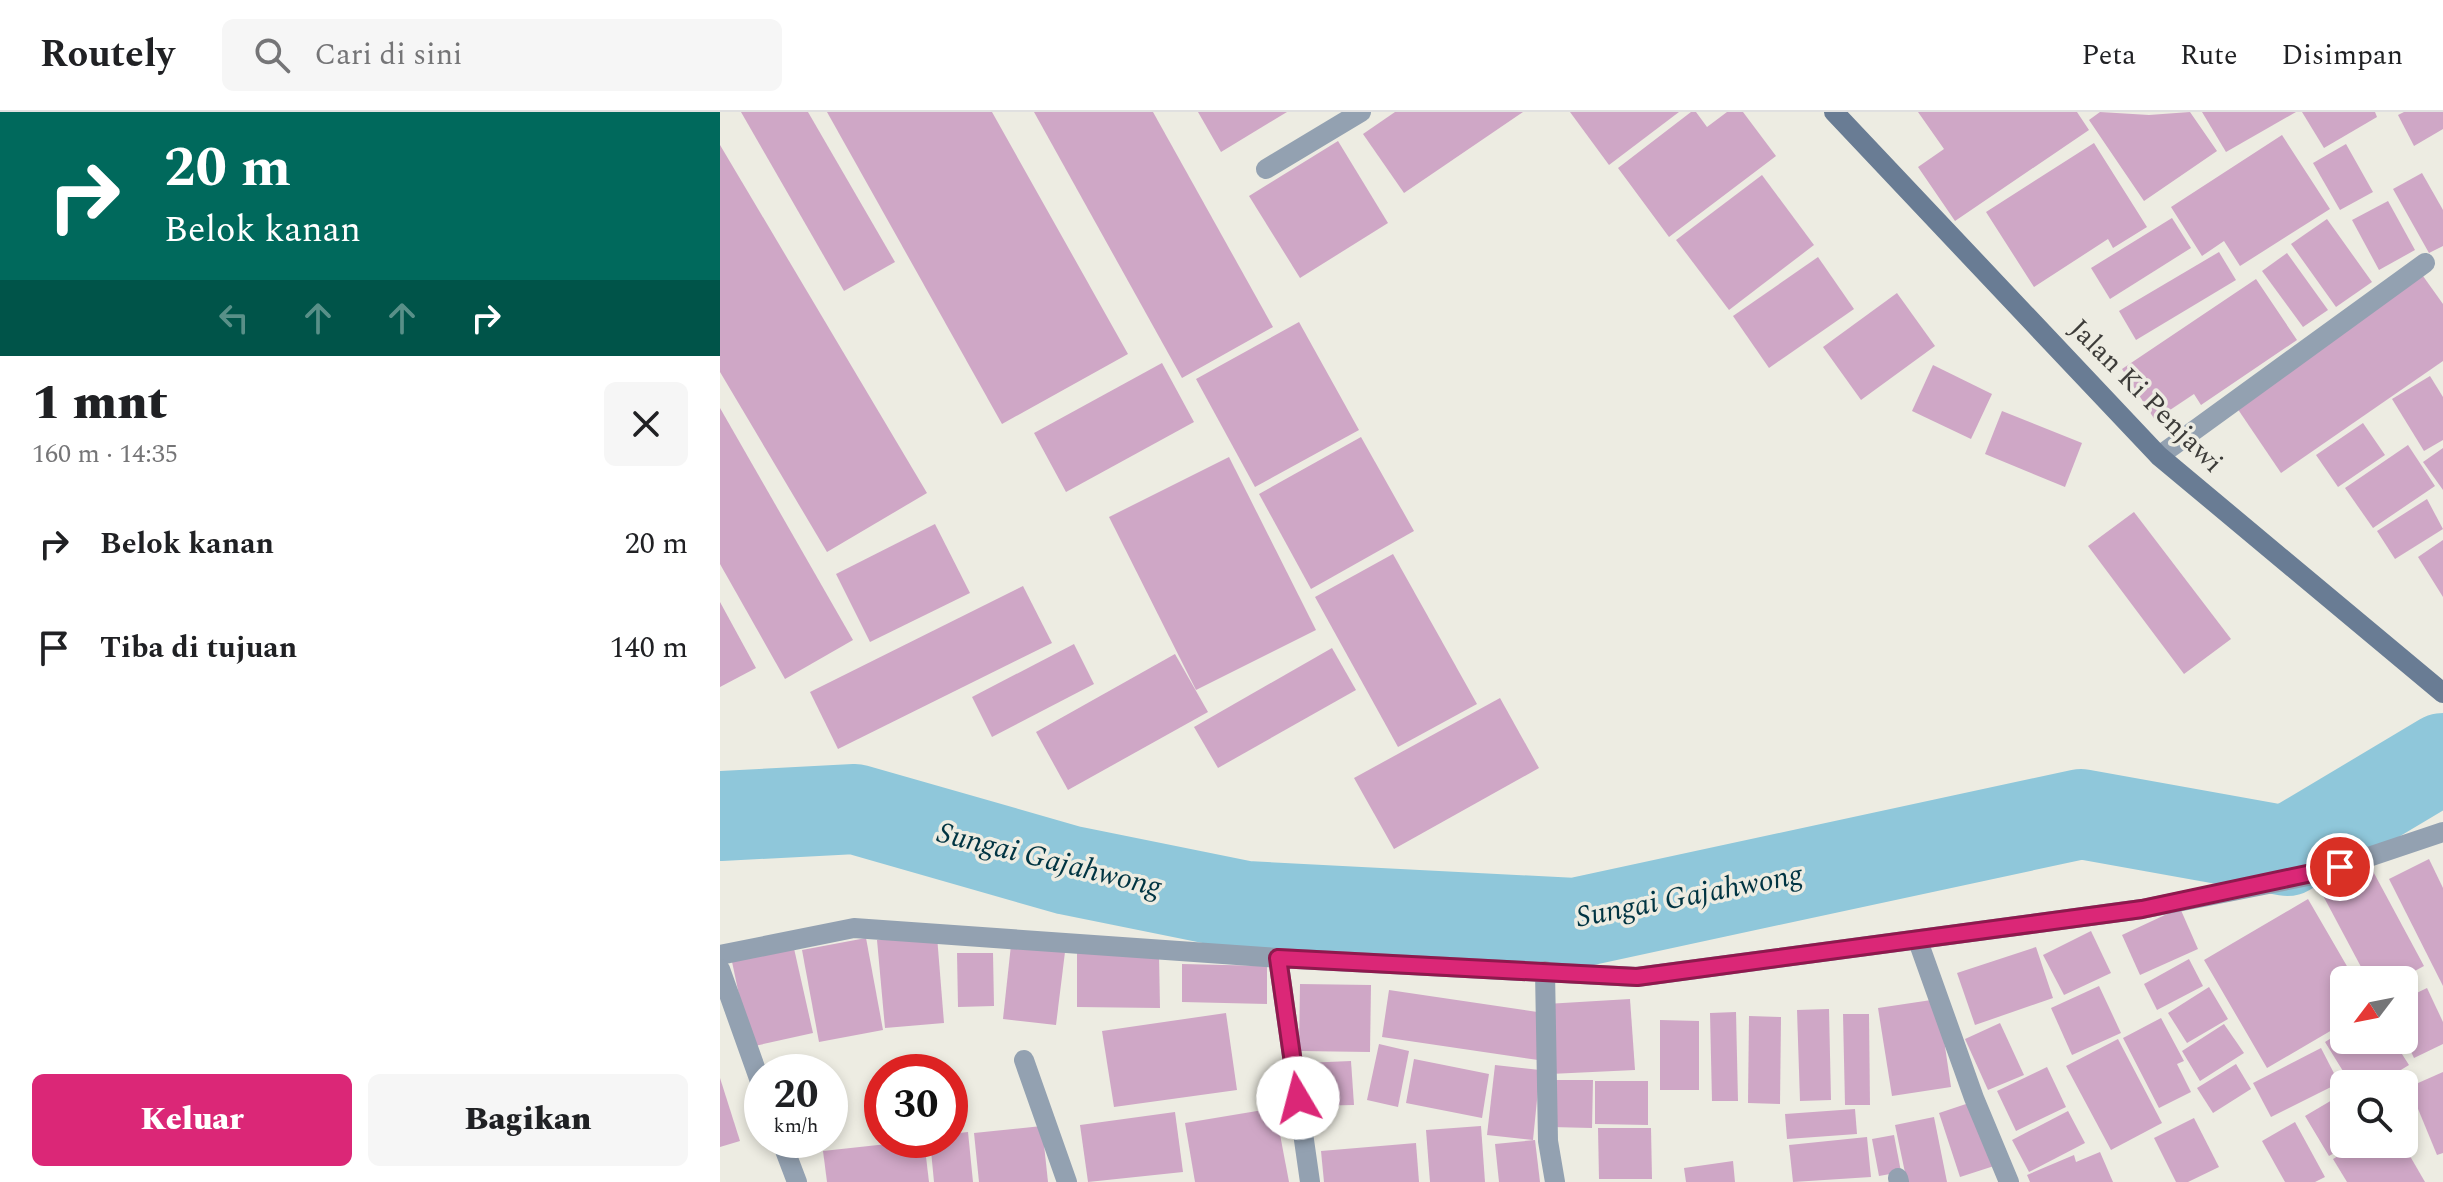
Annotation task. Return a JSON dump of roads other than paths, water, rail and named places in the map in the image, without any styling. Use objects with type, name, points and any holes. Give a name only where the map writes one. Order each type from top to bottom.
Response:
[{"type":"main road","name":"Jalan Ki Penjawi","points":[[1834,112],[2159,456],[2443,693]]},
{"type":"street","points":[[1266,169],[1361,112]]},
{"type":"street","points":[[2159,456],[2425,263]]},
{"type":"street","points":[[720,955],[854,928],[1278,958],[1637,977],[2142,909],[2318,874],[2443,832]]},
{"type":"street","points":[[1918,941],[1974,1098],[2009,1182]]},
{"type":"street","points":[[1278,958],[1310,1182]]},
{"type":"street","points":[[720,969],[750,1054]]},
{"type":"street","points":[[1545,971],[1548,1141],[1555,1182]]},
{"type":"street","points":[[1024,1060],[1067,1182]]},
{"type":"street","points":[[788,1158],[797,1182]]},
{"type":"waterway","name":"Sungai Gajahwong","points":[[720,816],[855,809],[1068,870],[1246,906],[1575,923],[2081,814],[2287,851],[2443,758]]}]
